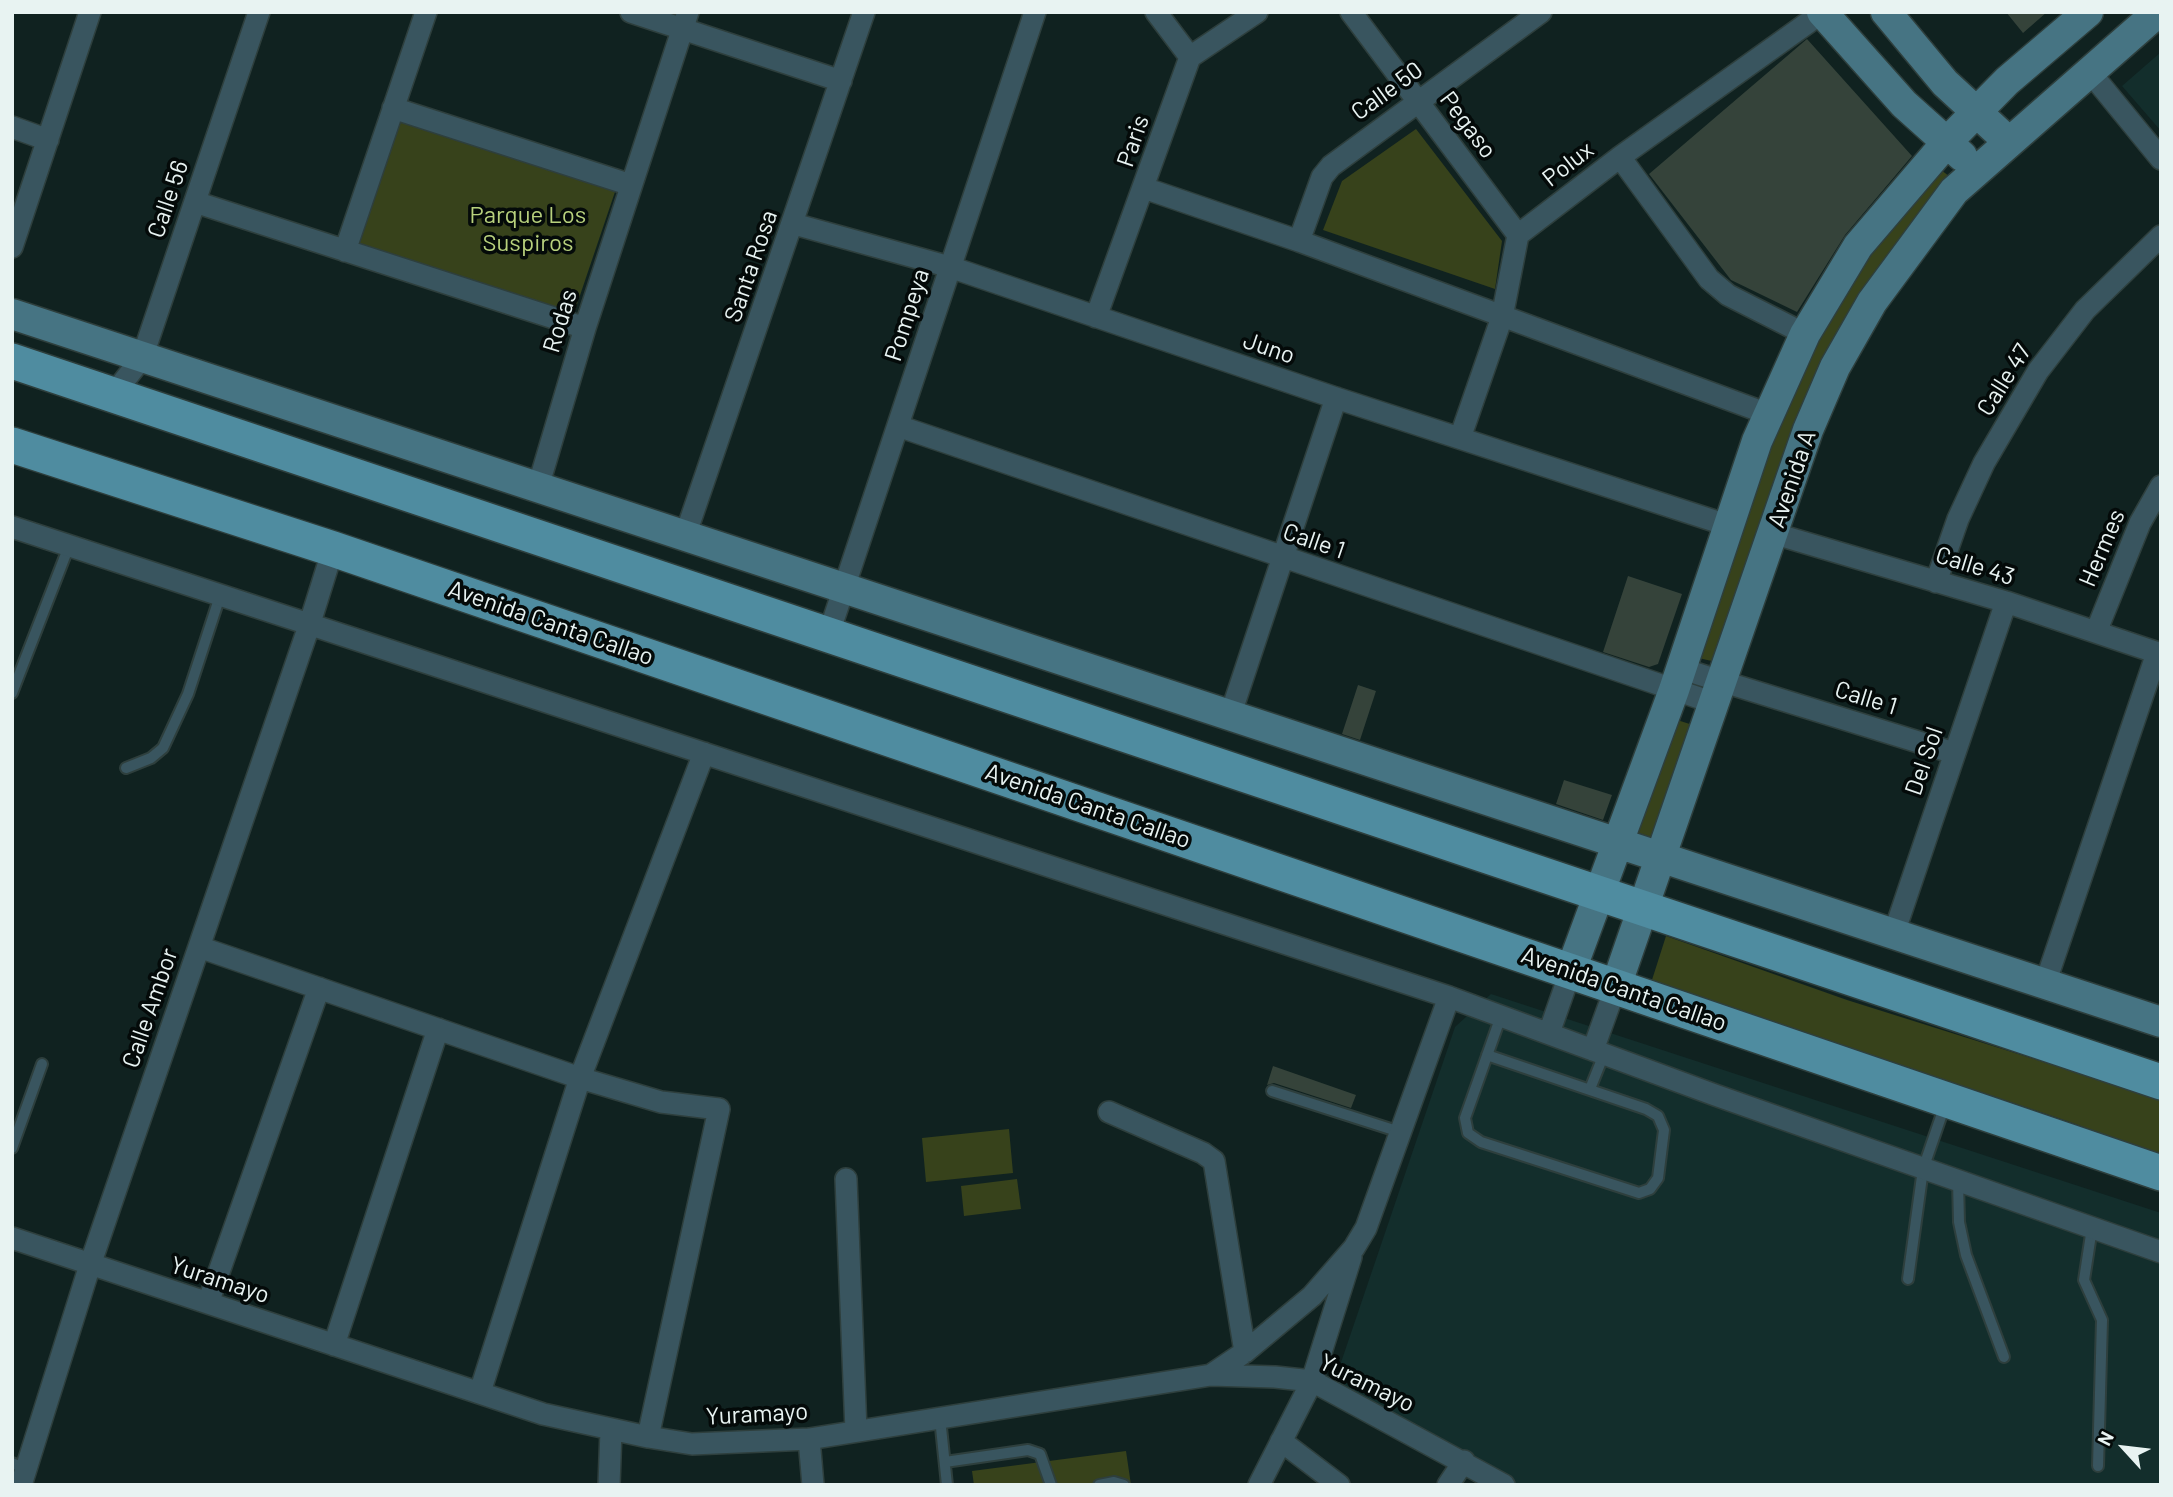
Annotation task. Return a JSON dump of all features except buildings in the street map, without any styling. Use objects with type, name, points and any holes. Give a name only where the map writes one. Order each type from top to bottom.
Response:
[{"type":"main road","points":[[12,361],[2161,1082]]},
{"type":"main road","name":"Avenida Canta Callao","points":[[12,445],[333,549],[2161,1173]]},
{"type":"street","points":[[12,247],[90,12]]},
{"type":"street","name":"Calle 56","points":[[112,396],[142,358],[259,12]]},
{"type":"street","points":[[345,251],[426,12]]},
{"type":"street","points":[[631,12],[685,21],[841,81]]},
{"type":"street","name":"Santa Rosa","points":[[685,536],[794,224],[864,12]]},
{"type":"street","name":"Pompeya","points":[[829,634],[1035,12]]},
{"type":"street","points":[[1156,12],[1190,57],[1257,12]]},
{"type":"street","name":"Pegaso","points":[[1351,12],[1518,235]]},
{"type":"street","name":"Calle 50","points":[[1299,241],[1326,171],[1541,12]]},
{"type":"street","points":[[1823,12],[1905,104],[1977,171]]},
{"type":"street","name":"Polux","points":[[1518,235],[1620,157],[1823,12]]},
{"type":"street","points":[[1886,12],[1945,83],[2010,142]]},
{"type":"street","name":"Avenida A","points":[[1549,1033],[1678,680],[1727,525],[1768,414],[1805,334],[1858,246],[1947,142],[2007,81],[2088,12]]},
{"type":"street","name":"Avenida A","points":[[1598,1052],[1616,986],[1659,858],[1772,533],[1835,367],[1866,313],[1954,191],[2158,12]]},
{"type":"street","name":"Rodas","points":[[538,487],[585,328],[685,21]]},
{"type":"street","name":"Paris","points":[[1096,317],[1190,57]]},
{"type":"street","points":[[2089,71],[2161,159]]},
{"type":"street","points":[[393,108],[631,186]]},
{"type":"street","points":[[12,127],[48,140]]},
{"type":"street","points":[[1620,157],[1709,279],[1728,295],[1805,334]]},
{"type":"street","points":[[1144,188],[1299,241],[1768,414]]},
{"type":"street","points":[[195,202],[585,328]]},
{"type":"street","name":"Juno","points":[[794,224],[950,267],[1336,398],[1727,525]]},
{"type":"street","points":[[1460,438],[1502,317],[1518,235]]},
{"type":"street","name":"Calle 47","points":[[1936,582],[1958,519],[1983,463],[2038,371],[2085,310],[2161,236]]},
{"type":"street","points":[[12,314],[842,590],[2161,1022]]},
{"type":"street","points":[[1230,716],[1336,398]]},
{"type":"street","name":"Calle 1","points":[[898,426],[1281,558],[1718,692],[1954,753]]},
{"type":"street","name":"Hermes","points":[[2096,632],[2140,523],[2161,486]]},
{"type":"street","points":[[12,527],[1449,997],[1923,1169],[2161,1252]]},
{"type":"street","name":"Calle 43","points":[[1772,533],[2006,602],[2159,654]]},
{"type":"street","name":"Calle Ambor","points":[[20,1473],[333,549]]},
{"type":"street","name":"Del Sol","points":[[1893,936],[2006,602]]},
{"type":"street","points":[[2045,984],[2159,654]]},
{"type":"street","points":[[480,1392],[580,1078],[704,753]]},
{"type":"street","points":[[199,947],[580,1078],[661,1102],[719,1109],[648,1437]]},
{"type":"street","points":[[208,1303],[319,988]]},
{"type":"street","points":[[1211,1376],[1245,1352],[1312,1296],[1354,1248],[1366,1228],[1449,997]]},
{"type":"street","points":[[334,1345],[438,1029]]},
{"type":"street","points":[[1109,1112],[1203,1153],[1214,1161],[1245,1352]]},
{"type":"street","points":[[846,1179],[856,1431]]},
{"type":"street","name":"Yuramayo","points":[[12,1238],[543,1413],[648,1437],[692,1444],[809,1439],[1211,1376],[1312,1381],[1504,1485]]},
{"type":"street","points":[[1259,1485],[1312,1381],[1354,1248]]},
{"type":"street","points":[[609,1485],[611,1430]]},
{"type":"street","points":[[809,1439],[813,1485]]},
{"type":"street","points":[[1282,1441],[1339,1485]]},
{"type":"street","points":[[1448,1485],[1464,1461]]},
{"type":"lane","points":[[12,693],[69,546]]},
{"type":"lane","points":[[126,768],[151,758],[163,748],[188,694],[220,596]]},
{"type":"lane","points":[[1487,1055],[1590,1089],[1658,1116],[1664,1130],[1658,1178],[1650,1189],[1639,1193],[1481,1142],[1468,1133],[1465,1118],[1487,1055],[1501,1016]]},
{"type":"lane","points":[[1590,1089],[1598,1052]]},
{"type":"lane","points":[[12,1148],[41,1064]]},
{"type":"lane","points":[[1272,1091],[1400,1132]]},
{"type":"lane","points":[[1908,1279],[1923,1169],[1947,1099]]},
{"type":"lane","points":[[1958,1181],[1959,1222],[1966,1255],[2004,1357]]},
{"type":"lane","points":[[2092,1228],[2084,1280],[2102,1320],[2098,1466]]},
{"type":"lane","points":[[940,1418],[947,1485]]},
{"type":"lane","points":[[945,1462],[1028,1450],[1040,1454],[1051,1485]]},
{"type":"lane","points":[[1099,1485],[1114,1482],[1124,1485]]},
{"type":"shaded area","points":[[2161,52],[2161,131],[2122,86]]},
{"type":"shaded area","points":[[1491,994],[2161,1213],[2161,1485],[1488,1485],[1334,1383],[1455,1027]]},
{"type":"green space","name":"Parque Los Suspiros","points":[[396,113],[617,186],[573,316],[352,242]]},
{"type":"green space","points":[[1416,129],[1502,241],[1495,289],[1323,230],[1342,181]]},
{"type":"green space","points":[[1936,166],[1954,180],[1819,373],[1716,662],[1694,657],[1773,423],[1837,302]]},
{"type":"green space","points":[[1674,719],[1696,726],[1656,841],[1635,831]]},
{"type":"green space","points":[[1666,936],[1847,1000],[2161,1099],[2161,1155],[2061,1119],[1651,983]]},
{"type":"green space","points":[[1009,1129],[1013,1173],[926,1182],[922,1138]]},
{"type":"green space","points":[[1017,1179],[1021,1209],[964,1216],[961,1186]]},
{"type":"green space","points":[[1126,1451],[1131,1485],[974,1485],[972,1471]]}]
